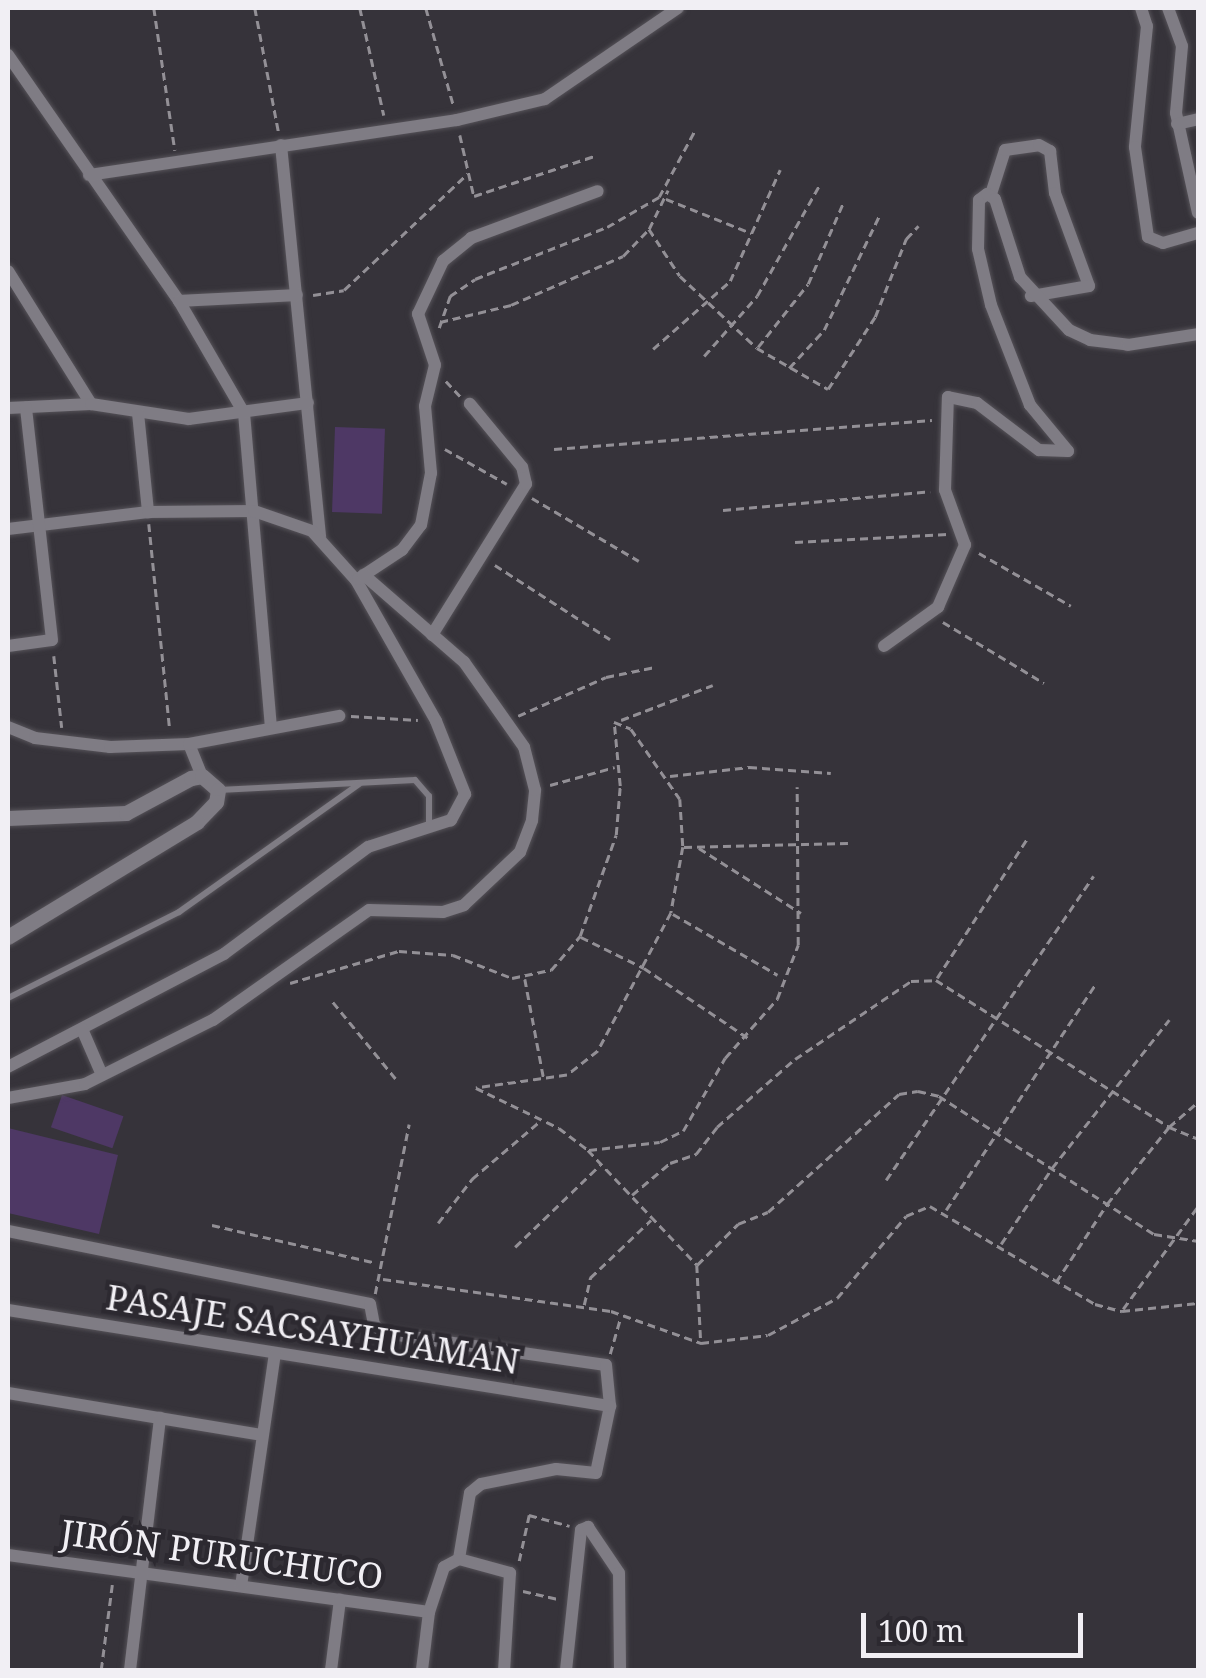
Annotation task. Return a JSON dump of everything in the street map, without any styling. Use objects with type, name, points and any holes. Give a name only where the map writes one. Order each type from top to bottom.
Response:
[{"type":"street","points":[[88,174],[457,120],[545,98],[678,8]]},
{"type":"street","points":[[1140,8],[1147,26],[1135,147],[1148,237],[1163,243],[1198,234]]},
{"type":"street","points":[[1168,8],[1182,46],[1177,124],[1198,213]]},
{"type":"street","points":[[8,55],[179,301],[244,413],[272,725]]},
{"type":"street","points":[[1177,124],[1198,119]]},
{"type":"street","points":[[281,145],[320,537]]},
{"type":"street","points":[[1031,296],[1089,286],[1055,193],[1050,151],[1039,145],[1005,150],[992,194],[1031,296],[1090,340],[1128,345],[1198,334]]},
{"type":"street","points":[[360,577],[414,538],[427,502],[425,406],[435,365],[418,314],[443,261],[471,238],[598,191]]},
{"type":"street","points":[[884,646],[929,613],[946,594],[964,539],[944,490],[944,406],[954,394],[978,403],[1039,450],[1068,451],[1030,405],[991,306],[977,218],[979,200],[992,194]]},
{"type":"street","points":[[10,280],[91,404]]},
{"type":"street","points":[[179,301],[297,295]]},
{"type":"street","points":[[8,408],[91,404],[189,419],[308,403]]},
{"type":"street","points":[[432,635],[527,476],[470,404]]},
{"type":"street","points":[[8,646],[52,640],[26,407]]},
{"type":"street","points":[[138,413],[148,512]]},
{"type":"street","points":[[8,529],[148,512],[254,511],[284,517],[320,537],[360,577],[464,662],[524,746],[534,790],[532,820],[520,852],[484,892],[443,912],[370,910],[213,1020],[102,1075],[43,1095],[8,1098]]},
{"type":"street","points":[[8,1067],[224,954],[368,847],[451,820],[465,794],[436,720],[360,577]]},
{"type":"street","points":[[8,727],[63,742],[172,745],[340,716]]},
{"type":"street","points":[[8,937],[210,812],[218,790],[202,776],[189,744]]},
{"type":"street","points":[[8,818],[116,816],[202,776]]},
{"type":"street","points":[[82,1030],[102,1075]]},
{"type":"street","points":[[8,1231],[370,1304],[374,1325],[384,1332],[606,1365],[610,1406],[596,1474],[556,1469],[474,1487],[458,1559]]},
{"type":"street","name":"PASAJE SACSAYHUAMAN","points":[[8,1310],[610,1406]]},
{"type":"street","points":[[241,1586],[276,1354]]},
{"type":"street","points":[[8,1393],[264,1435]]},
{"type":"street","points":[[130,1670],[160,1418]]},
{"type":"street","points":[[566,1670],[584,1529]]},
{"type":"street","points":[[584,1529],[620,1573],[620,1670]]},
{"type":"street","name":"JIRÓN PURUCHUCO","points":[[8,1555],[429,1612]]},
{"type":"street","points":[[422,1670],[429,1612],[444,1566],[458,1559],[502,1568],[512,1585],[504,1670]]},
{"type":"street","points":[[330,1670],[340,1600]]},
{"type":"lane","points":[[218,790],[405,779],[424,785],[429,830]]},
{"type":"lane","points":[[8,998],[179,912],[359,784]]},
{"type":"path","points":[[154,8],[177,164]]},
{"type":"path","points":[[255,8],[281,145]]},
{"type":"path","points":[[360,8],[387,131]]},
{"type":"path","points":[[426,8],[474,196],[594,156]]},
{"type":"path","points":[[438,322],[475,317],[591,274],[624,256],[649,229],[694,132]]},
{"type":"path","points":[[654,349],[689,324],[706,300],[730,281],[780,170]]},
{"type":"path","points":[[297,295],[344,290],[468,173]]},
{"type":"path","points":[[440,340],[438,322],[450,296],[475,279],[607,228],[670,186]]},
{"type":"path","points":[[704,356],[772,273],[795,218],[819,186]]},
{"type":"path","points":[[664,198],[754,234]]},
{"type":"path","points":[[757,348],[798,302],[844,201]]},
{"type":"path","points":[[788,369],[824,330],[878,216]]},
{"type":"path","points":[[649,229],[680,276],[757,348],[828,389],[875,317],[906,239],[918,226]]},
{"type":"path","points":[[444,371],[454,392],[470,404]]},
{"type":"path","points":[[554,450],[944,418]]},
{"type":"path","points":[[723,510],[944,490]]},
{"type":"path","points":[[148,512],[172,745]]},
{"type":"path","points":[[795,542],[964,539],[1071,606]]},
{"type":"path","points":[[481,556],[610,638]]},
{"type":"path","points":[[929,613],[1044,683]]},
{"type":"path","points":[[52,640],[63,742]]},
{"type":"path","points":[[508,720],[606,677],[654,667]]},
{"type":"path","points":[[290,983],[400,951],[453,955],[525,978],[551,970],[580,936],[616,835],[613,730],[620,721],[713,685]]},
{"type":"path","points":[[340,716],[436,720]]},
{"type":"path","points":[[620,721],[668,776],[680,799],[683,846],[672,913],[598,1052],[567,1075],[476,1088],[588,1150],[697,1265],[701,1343]]},
{"type":"path","points":[[534,790],[617,767]]},
{"type":"path","points":[[668,776],[749,767],[831,773]]},
{"type":"path","points":[[588,1150],[660,1142],[683,1131],[724,1058],[748,1038],[778,999],[780,977],[798,945],[801,913],[794,846],[797,788]]},
{"type":"path","points":[[936,980],[1027,839]]},
{"type":"path","points":[[683,846],[848,842]]},
{"type":"path","points":[[698,847],[801,913]]},
{"type":"path","points":[[886,1180],[994,1014],[1093,876]]},
{"type":"path","points":[[672,913],[780,977]]},
{"type":"path","points":[[580,936],[644,968],[748,1038]]},
{"type":"path","points":[[525,978],[544,1080]]},
{"type":"path","points":[[632,1195],[670,1163],[696,1154],[717,1127],[795,1059],[879,997],[911,981],[936,980],[1169,1128],[1198,1139]]},
{"type":"path","points":[[945,1211],[1097,982]]},
{"type":"path","points":[[333,1002],[396,1079]]},
{"type":"path","points":[[1000,1246],[1052,1168],[1169,1020]]},
{"type":"path","points":[[697,1265],[738,1224],[768,1212],[899,1094],[940,1096],[1168,1240],[1198,1241]]},
{"type":"path","points":[[1055,1283],[1107,1204],[1169,1128],[1198,1102]]},
{"type":"path","points":[[438,1223],[472,1180],[540,1121]]},
{"type":"path","points":[[370,1304],[383,1279],[379,1264],[409,1124]]},
{"type":"path","points":[[514,1247],[602,1164]]},
{"type":"path","points":[[383,1279],[583,1307],[701,1343],[768,1335],[838,1298],[906,1216],[930,1206],[945,1211],[1055,1283],[1122,1310],[1198,1303]]},
{"type":"path","points":[[1122,1310],[1168,1240],[1198,1206]]},
{"type":"path","points":[[583,1307],[590,1278],[653,1218]]},
{"type":"path","points":[[212,1225],[379,1264]]},
{"type":"path","points":[[606,1365],[621,1316]]},
{"type":"path","points":[[573,1602],[512,1585],[524,1518],[545,1517],[584,1529]]},
{"type":"path","points":[[101,1670],[114,1569]]},
{"type":"shaded area","points":[[335,427],[385,429],[382,514],[332,512]]},
{"type":"shaded area","points":[[62,1095],[123,1116],[112,1148],[51,1127]]},
{"type":"shaded area","points":[[8,1128],[118,1155],[99,1234],[8,1213]]}]
